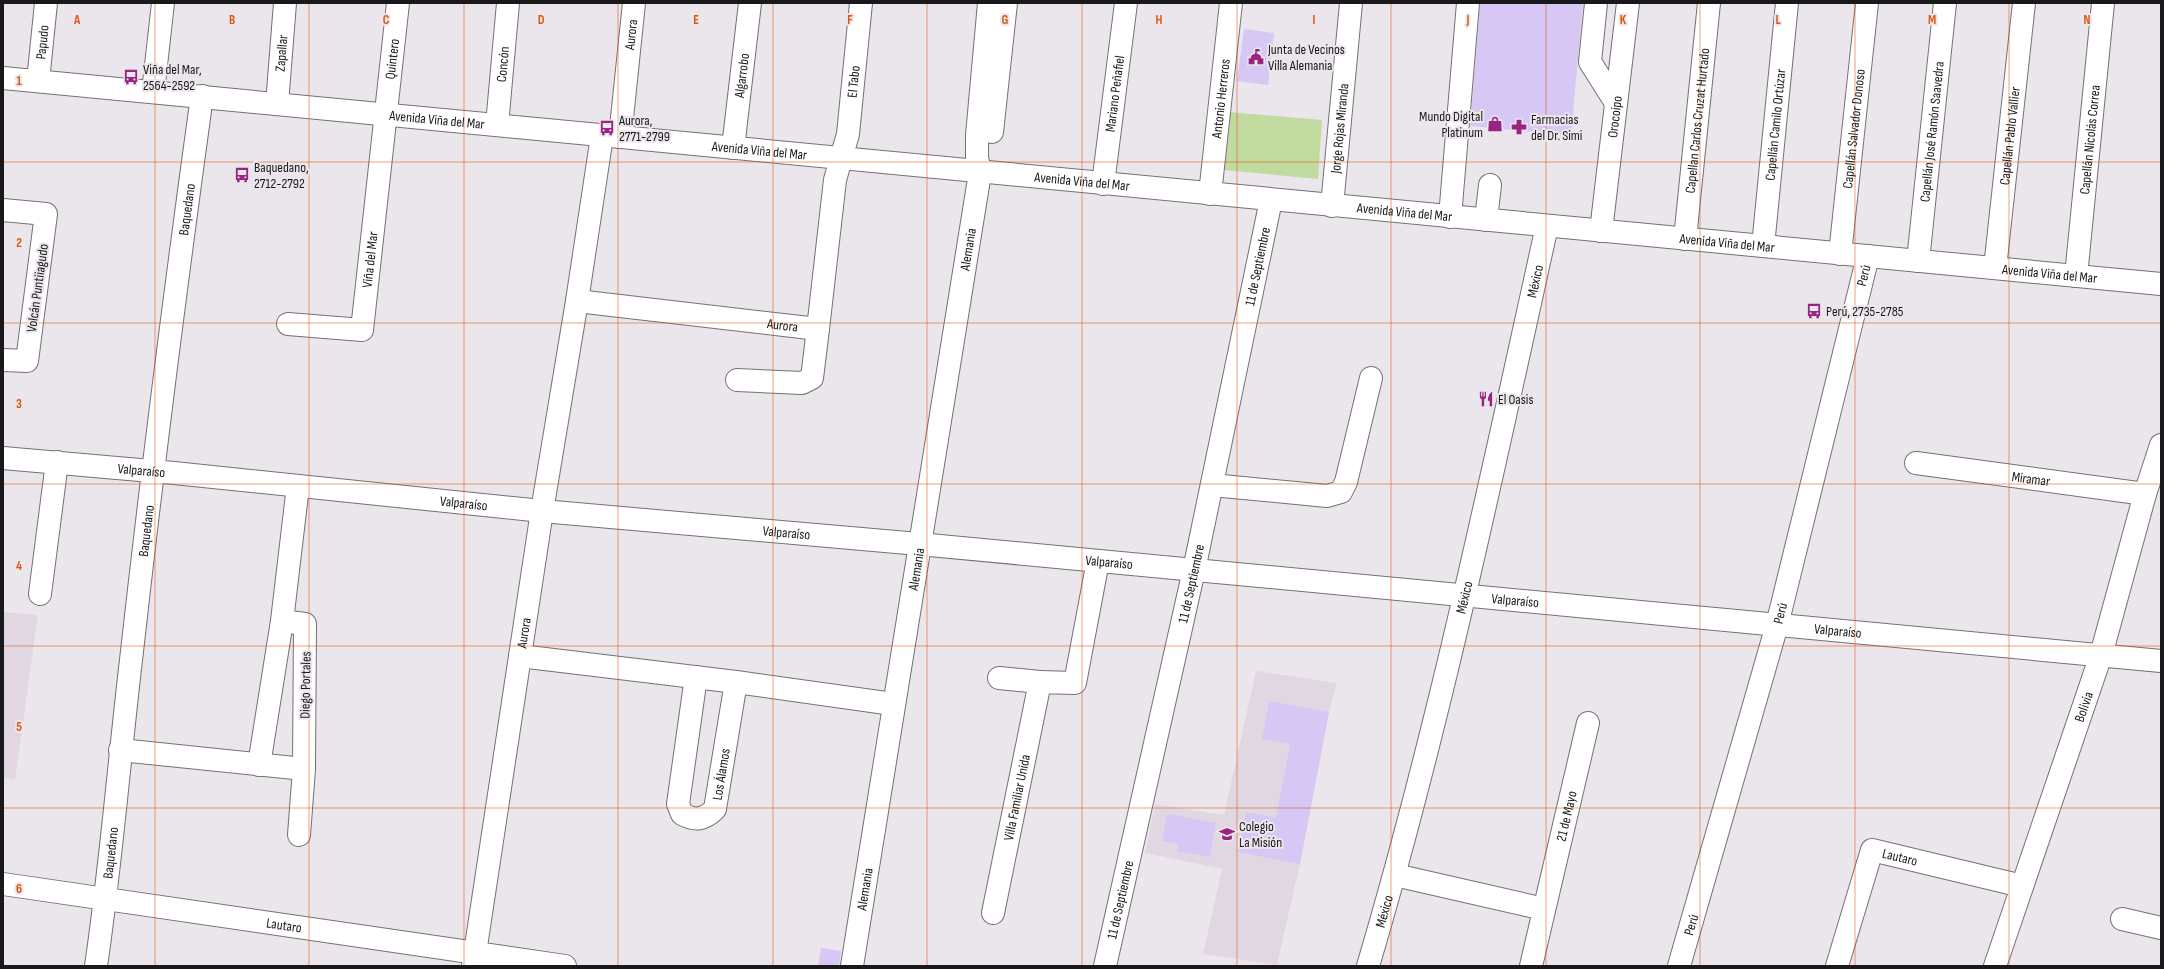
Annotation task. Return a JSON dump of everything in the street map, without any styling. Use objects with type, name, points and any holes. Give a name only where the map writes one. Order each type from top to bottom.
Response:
[{"type":"street","name":"Papudo","points":[[38,82],[46,3]]},
{"type":"street","points":[[153,92],[163,3]]},
{"type":"street","name":"Zapallar","points":[[277,104],[285,3]]},
{"type":"street","name":"Quintero","points":[[387,114],[398,3]]},
{"type":"street","name":"Concón","points":[[497,125],[508,3]]},
{"type":"street","name":"Aurora","points":[[474,959],[542,511],[577,301],[611,136],[634,3]]},
{"type":"street","name":"Algarrobo","points":[[733,148],[750,3]]},
{"type":"street","name":"El Tabo","points":[[841,159],[848,134],[861,3]]},
{"type":"street","name":"Alemania","points":[[980,172],[977,157],[977,135],[989,3]]},
{"type":"street","name":"Alemania","points":[[852,966],[893,704],[980,172],[990,148],[1006,3]]},
{"type":"street","name":"Mariano Peñafiel","points":[[1103,184],[1126,3]]},
{"type":"street","name":"Antonio Herreros","points":[[1210,194],[1231,3]]},
{"type":"street","name":"Jorge Rojas Miranda","points":[[1332,206],[1351,3]]},
{"type":"street","points":[[1450,217],[1468,3]]},
{"type":"street","points":[[1596,3],[1590,62],[1616,103]]},
{"type":"street","name":"Orocoipo","points":[[1601,231],[1628,3]]},
{"type":"street","name":"Capellan Carlos Cruzat Hurtado","points":[[1685,239],[1709,3]]},
{"type":"street","name":"Capellán Camilo Ortúzar","points":[[1764,246],[1786,3]]},
{"type":"street","name":"Capellán Salvador Donoso","points":[[1840,254],[1867,3]]},
{"type":"street","name":"Capellán José Ramón Saavedra","points":[[1918,261],[1945,3]]},
{"type":"street","name":"Capellán Pablo Vallier","points":[[1995,268],[2024,3]]},
{"type":"street","name":"Capellán Nicolás Correa","points":[[2076,276],[2103,3]]},
{"type":"street","name":"Avenida Viña del Mar","points":[[3,78],[2161,284]]},
{"type":"street","name":"Baquedano","points":[[96,966],[106,899],[120,750],[153,471],[202,96]]},
{"type":"street","name":"Viña del Mar","points":[[288,324],[362,330],[387,114]]},
{"type":"street","name":"Aurora","points":[[577,301],[818,329],[835,180],[841,159]]},
{"type":"street","points":[[1486,220],[1490,185]]},
{"type":"street","name":"11 de Septiembre","points":[[1105,966],[1194,570],[1271,200]]},
{"type":"street","name":"Volcán Puntiiagudo","points":[[3,210],[46,214],[27,361],[3,360]]},
{"type":"street","name":"México","points":[[1368,966],[1395,875],[1466,596],[1547,226]]},
{"type":"street","name":"Perú","points":[[1679,966],[1778,625],[1868,256]]},
{"type":"street","points":[[737,380],[802,383],[808,381],[812,378],[818,329]]},
{"type":"street","points":[[1212,486],[1327,496],[1341,492],[1346,482],[1371,378]]},
{"type":"street","name":"Bolivia","points":[[1995,966],[2101,655],[2145,494],[2161,445]]},
{"type":"street","name":"Valparaíso","points":[[3,458],[153,471],[542,511],[919,544],[2161,661]]},
{"type":"street","points":[[40,594],[57,462]]},
{"type":"street","name":"Miramar","points":[[1916,463],[2145,494]]},
{"type":"street","name":"Diego Portales","points":[[259,765],[282,621],[298,486]]},
{"type":"street","points":[[999,678],[1040,682],[1075,683],[1098,561]]},
{"type":"street","name":"Diego Portales","points":[[282,621],[305,624],[304,769],[299,835]]},
{"type":"street","points":[[520,656],[736,682],[893,704]]},
{"type":"street","name":"Los Álamos","points":[[696,677],[678,804],[682,814],[693,820],[708,817],[715,809],[736,682]]},
{"type":"street","name":"Villa Familiar Unida","points":[[993,913],[1040,682]]},
{"type":"street","name":"21 de Mayo","points":[[1531,966],[1588,723]]},
{"type":"street","points":[[120,750],[304,769]]},
{"type":"street","name":"Lautaro","points":[[1837,966],[1872,850],[2022,886]]},
{"type":"street","points":[[1395,875],[1544,909]]},
{"type":"street","name":"Lautaro","points":[[3,884],[106,899],[474,959],[564,966]]},
{"type":"street","points":[[2122,919],[2161,928]]},
{"type":"shaded area","points":[[3,612],[38,615],[15,779],[3,778]]},
{"type":"shaded area","name":"Colegio La Misión","points":[[1256,671],[1337,683],[1329,712],[1300,864],[1277,965],[1203,954],[1222,869],[1145,853],[1155,804],[1224,815]]},
{"type":"green space","points":[[1229,112],[1322,120],[1318,179],[1224,170]]},
{"type":"building","points":[[1480,3],[1583,3],[1571,136],[1470,126]]},
{"type":"building","name":"Junta de Vecinos Villa Alemania","points":[[1244,29],[1274,33],[1268,85],[1237,81]]},
{"type":"building","points":[[1269,701],[1329,712],[1300,864],[1238,852],[1246,812],[1276,818],[1290,744],[1262,739]]},
{"type":"building","points":[[1167,814],[1216,823],[1210,857],[1177,851],[1178,844],[1162,841]]},
{"type":"building","points":[[821,948],[841,951],[839,966],[818,966]]},
{"type":"place","name":"Junta de Vecinos Villa Alemania","points":[[1256,57]]},
{"type":"place","name":"Viña del Mar, 2564-2592","points":[[131,77]]},
{"type":"place","name":"Mundo Digital Platinum","points":[[1495,124]]},
{"type":"place","name":"Farmacias del Dr. Simi","points":[[1519,127]]},
{"type":"place","name":"Aurora, 2771-2799","points":[[607,128]]},
{"type":"place","name":"Baquedano, 2712-2792","points":[[242,175]]},
{"type":"place","name":"Perú, 2735-2785","points":[[1814,311]]},
{"type":"place","name":"El Oasis","points":[[1486,399]]},
{"type":"place","name":"Colegio La Misión","points":[[1227,834]]}]
